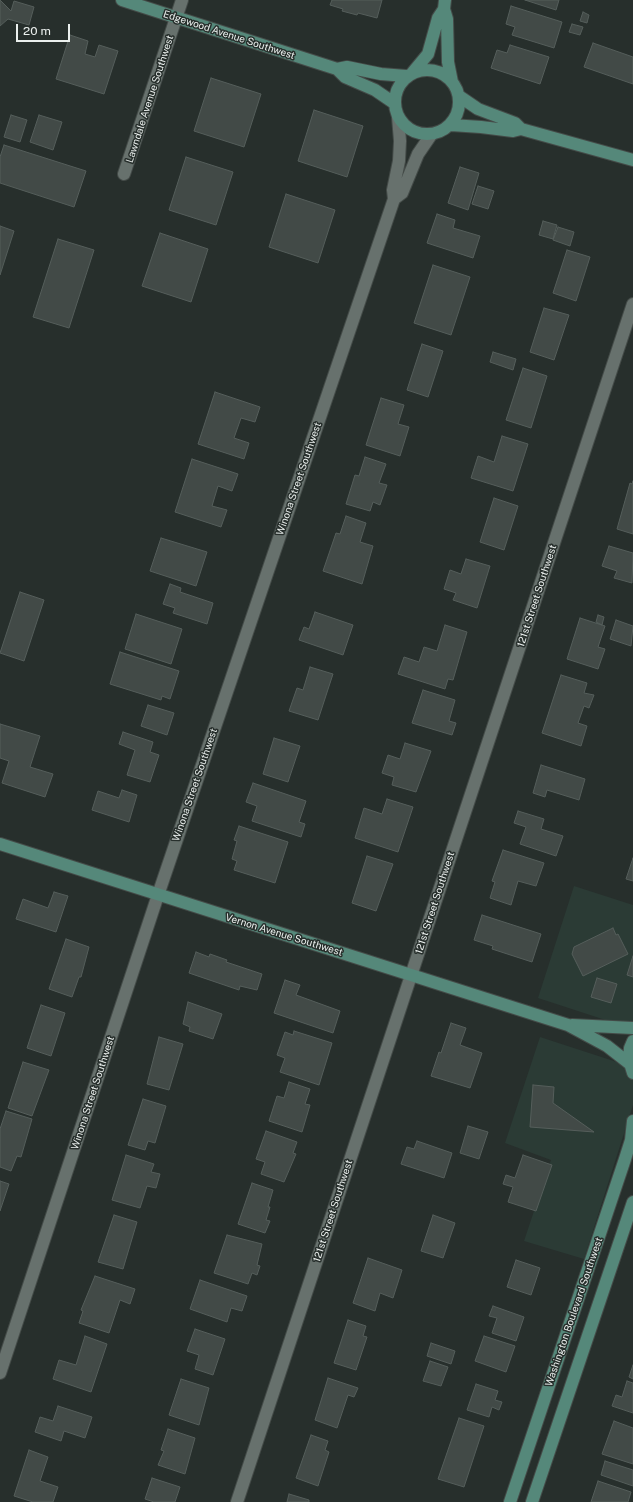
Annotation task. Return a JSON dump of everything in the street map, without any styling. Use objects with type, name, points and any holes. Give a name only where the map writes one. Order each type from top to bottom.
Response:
[{"type":"street","name":"Edgewood Avenue Southwest","points":[[122,0],[337,69],[345,77],[376,90],[394,103]]},
{"type":"street","name":"Lawndale Avenue Southwest","points":[[124,174],[182,0]]},
{"type":"street","points":[[444,4],[438,18],[428,54],[410,74],[400,82],[396,90],[394,103],[398,117],[407,128],[416,133],[431,135],[443,131],[451,125],[458,111],[459,96]]},
{"type":"street","points":[[444,4],[447,19],[448,62],[452,82],[459,96],[478,109],[515,123],[521,129]]},
{"type":"street","name":"Edgewood Avenue Southwest","points":[[337,69],[347,67],[381,74],[410,74]]},
{"type":"street","points":[[410,74],[432,71],[447,77],[452,82]]},
{"type":"street","name":"Winona Street Southwest","points":[[0,1373],[158,895],[394,199],[393,190],[399,161],[400,141],[398,117]]},
{"type":"street","points":[[451,125],[481,126],[513,131],[521,129],[633,160]]},
{"type":"street","name":"Winona Street Southwest","points":[[394,199],[402,193],[418,154],[431,135]]},
{"type":"street","name":"121st Street Southwest","points":[[237,1502],[633,304]]},
{"type":"street","name":"Vernon Avenue Southwest","points":[[0,844],[568,1025],[607,1046],[631,1069]]},
{"type":"street","name":"Vernon Avenue Southwest","points":[[568,1025],[633,1028]]},
{"type":"street","points":[[631,1069],[630,1048],[633,1041]]},
{"type":"street","name":"Washington Boulevard Southwest","points":[[510,1502],[625,1160],[631,1140],[633,1121]]},
{"type":"street","name":"Washington Boulevard Southwest","points":[[532,1502],[633,1202]]},
{"type":"shaded area","points":[[574,886],[633,905],[633,1029],[538,998]]},
{"type":"shaded area","points":[[540,1037],[629,1066],[633,1078],[633,1105],[584,1259],[524,1241],[551,1160],[505,1143]]},
{"type":"building","points":[[0,0],[11,11],[14,1],[34,7],[29,25],[8,19],[0,26]]},
{"type":"building","points":[[332,0],[382,0],[377,18],[342,11],[343,9],[330,5]]},
{"type":"building","points":[[525,0],[559,0],[556,10]]},
{"type":"building","points":[[511,6],[562,22],[554,48],[512,35],[515,27],[506,24]]},
{"type":"building","points":[[583,12],[589,15],[587,23],[580,21]]},
{"type":"building","points":[[572,24],[583,27],[580,35],[569,32]]},
{"type":"building","points":[[70,35],[88,41],[85,54],[95,57],[99,45],[118,51],[104,94],[56,79]]},
{"type":"building","points":[[593,43],[633,57],[633,84],[584,67]]},
{"type":"building","points":[[510,45],[549,57],[540,84],[491,68],[497,50],[507,53]]},
{"type":"building","points":[[211,78],[261,94],[244,147],[194,131]]},
{"type":"building","points":[[314,110],[363,126],[347,177],[298,161]]},
{"type":"building","points":[[11,115],[27,120],[20,142],[4,137]]},
{"type":"building","points":[[39,115],[62,122],[53,150],[30,142]]},
{"type":"building","points":[[4,145],[86,171],[74,207],[0,183],[0,157]]},
{"type":"building","points":[[186,157],[233,172],[216,225],[169,210]]},
{"type":"building","points":[[460,167],[479,173],[468,210],[448,203]]},
{"type":"building","points":[[478,186],[494,191],[488,209],[472,204]]},
{"type":"building","points":[[286,194],[335,210],[318,263],[269,247]]},
{"type":"building","points":[[437,214],[455,220],[453,228],[480,236],[473,258],[427,243]]},
{"type":"building","points":[[543,221],[557,225],[553,239],[539,235]]},
{"type":"building","points":[[0,226],[14,231],[0,275]]},
{"type":"building","points":[[558,227],[574,232],[570,246],[553,240]]},
{"type":"building","points":[[160,233],[208,249],[191,302],[142,286]]},
{"type":"building","points":[[58,239],[94,250],[69,328],[33,317]]},
{"type":"building","points":[[567,250],[590,257],[576,301],[553,293]]},
{"type":"building","points":[[433,265],[470,277],[451,335],[414,323]]},
{"type":"building","points":[[544,308],[569,315],[554,360],[530,352]]},
{"type":"building","points":[[422,344],[443,351],[428,397],[407,390]]},
{"type":"building","points":[[493,352],[516,359],[513,370],[490,362]]},
{"type":"building","points":[[523,368],[547,376],[531,428],[506,420]]},
{"type":"building","points":[[215,392],[260,407],[255,422],[241,418],[234,438],[249,443],[244,459],[198,444]]},
{"type":"building","points":[[381,398],[404,405],[398,424],[409,427],[400,456],[366,445]]},
{"type":"building","points":[[502,436],[528,444],[513,491],[471,478],[478,456],[494,462]]},
{"type":"building","points":[[365,457],[386,464],[379,483],[387,485],[380,505],[373,502],[370,511],[346,504],[355,475],[359,476]]},
{"type":"building","points":[[192,459],[238,474],[232,491],[218,486],[212,506],[227,510],[221,527],[175,512]]},
{"type":"building","points":[[633,481],[633,534],[617,529],[630,483],[632,484]]},
{"type":"building","points":[[494,498],[518,506],[504,550],[480,542]]},
{"type":"building","points":[[346,516],[366,523],[360,542],[373,546],[362,584],[323,571],[336,533],[340,534]]},
{"type":"building","points":[[161,538],[207,552],[196,586],[150,571]]},
{"type":"building","points":[[609,546],[633,553],[632,583],[614,578],[617,571],[602,566]]},
{"type":"building","points":[[466,559],[490,566],[477,608],[453,600],[456,593],[444,589],[450,570],[461,574]]},
{"type":"building","points":[[170,584],[181,588],[180,592],[213,603],[207,624],[173,613],[175,608],[163,604]]},
{"type":"building","points":[[20,592],[44,600],[24,661],[0,653]]},
{"type":"building","points":[[315,612],[353,625],[343,655],[299,640],[304,627],[309,629]]},
{"type":"building","points":[[136,614],[182,629],[171,664],[125,649]]},
{"type":"building","points":[[598,615],[604,617],[602,625],[596,622]]},
{"type":"building","points":[[580,618],[605,626],[598,647],[605,649],[598,669],[567,659]]},
{"type":"building","points":[[616,620],[633,626],[631,646],[610,639]]},
{"type":"building","points":[[445,625],[467,632],[453,680],[448,679],[445,689],[398,674],[404,657],[419,662],[424,647],[437,651]]},
{"type":"building","points":[[120,652],[179,671],[170,699],[162,696],[161,700],[110,684]]},
{"type":"building","points":[[310,667],[333,674],[318,720],[289,711],[297,688],[303,690]]},
{"type":"building","points":[[561,675],[587,683],[584,693],[594,695],[589,708],[584,706],[578,723],[587,726],[581,746],[542,733]]},
{"type":"building","points":[[423,690],[455,700],[449,721],[456,723],[452,735],[412,723]]},
{"type":"building","points":[[148,705],[174,713],[167,735],[141,726]]},
{"type":"building","points":[[0,724],[40,736],[30,767],[53,774],[45,797],[2,783],[9,761],[0,758]]},
{"type":"building","points":[[123,732],[153,742],[150,752],[159,755],[150,782],[127,775],[135,750],[119,744]]},
{"type":"building","points":[[274,738],[300,746],[288,782],[263,774]]},
{"type":"building","points":[[405,743],[431,751],[416,792],[392,785],[394,777],[382,773],[388,755],[400,759]]},
{"type":"building","points":[[541,765],[585,779],[579,800],[547,790],[545,797],[533,793]]},
{"type":"building","points":[[253,783],[306,801],[299,822],[305,824],[301,837],[252,821],[257,806],[246,802]]},
{"type":"building","points":[[122,790],[137,795],[129,822],[92,810],[98,791],[119,798]]},
{"type":"building","points":[[387,799],[413,807],[398,852],[355,838],[364,808],[382,814]]},
{"type":"building","points":[[518,811],[544,819],[541,829],[563,836],[556,856],[520,844],[526,827],[514,823]]},
{"type":"building","points":[[239,826],[288,842],[275,883],[234,870],[237,861],[232,859],[237,841],[234,840]]},
{"type":"building","points":[[503,850],[544,863],[536,886],[518,881],[511,905],[490,898],[495,882],[492,881]]},
{"type":"building","points":[[367,856],[393,864],[376,911],[352,903]]},
{"type":"building","points":[[633,858],[633,881],[626,879]]},
{"type":"building","points":[[54,892],[68,896],[56,932],[16,919],[23,899],[48,908]]},
{"type":"building","points":[[482,915],[541,934],[532,962],[492,949],[493,946],[474,940]]},
{"type":"building","points":[[613,928],[616,935],[618,934],[628,954],[583,976],[572,954],[574,947]]},
{"type":"building","points":[[66,939],[89,947],[81,977],[79,977],[72,997],[49,989]]},
{"type":"building","points":[[196,952],[209,957],[210,954],[227,960],[226,962],[262,974],[257,990],[240,986],[239,990],[189,973]]},
{"type":"building","points":[[633,956],[633,977],[627,975]]},
{"type":"building","points":[[597,978],[617,984],[611,1003],[591,997]]},
{"type":"building","points":[[285,980],[300,985],[296,995],[340,1011],[333,1033],[274,1013]]},
{"type":"building","points":[[188,1002],[222,1014],[213,1039],[189,1031],[190,1027],[183,1024]]},
{"type":"building","points":[[41,1005],[65,1013],[51,1056],[27,1048]]},
{"type":"building","points":[[451,1023],[466,1028],[460,1045],[482,1053],[470,1088],[431,1076],[439,1052],[441,1053]]},
{"type":"building","points":[[294,1031],[332,1043],[319,1085],[280,1072],[285,1058],[277,1055],[285,1032],[293,1035]]},
{"type":"building","points":[[159,1037],[183,1044],[169,1090],[147,1084]]},
{"type":"building","points":[[23,1062],[49,1070],[32,1116],[8,1108]]},
{"type":"building","points":[[289,1082],[310,1089],[305,1104],[310,1105],[302,1132],[269,1121],[277,1096],[284,1098]]},
{"type":"building","points":[[533,1085],[554,1087],[553,1103],[594,1132],[530,1127]]},
{"type":"building","points":[[143,1099],[166,1106],[155,1143],[148,1141],[145,1150],[128,1145]]},
{"type":"building","points":[[6,1111],[32,1119],[21,1157],[17,1156],[11,1171],[0,1167],[0,1129]]},
{"type":"building","points":[[468,1126],[488,1132],[479,1159],[460,1153]]},
{"type":"building","points":[[266,1131],[297,1142],[293,1153],[296,1154],[284,1182],[261,1174],[265,1162],[256,1159]]},
{"type":"building","points":[[417,1141],[452,1153],[444,1178],[401,1164],[407,1147],[414,1149]]},
{"type":"building","points":[[126,1155],[154,1164],[151,1172],[160,1174],[156,1188],[147,1186],[140,1208],[112,1200]]},
{"type":"building","points":[[523,1155],[552,1165],[536,1211],[508,1202],[513,1187],[503,1184],[506,1175],[515,1178]]},
{"type":"building","points":[[0,1181],[9,1184],[0,1211]]},
{"type":"building","points":[[252,1183],[273,1190],[266,1220],[270,1221],[265,1233],[238,1224]]},
{"type":"building","points":[[114,1215],[137,1222],[123,1269],[98,1262]]},
{"type":"building","points":[[433,1215],[455,1223],[443,1258],[421,1251]]},
{"type":"building","points":[[227,1235],[262,1244],[257,1265],[260,1266],[257,1275],[252,1273],[248,1284],[214,1273]]},
{"type":"building","points":[[368,1258],[402,1270],[393,1298],[380,1293],[375,1311],[353,1303]]},
{"type":"building","points":[[516,1260],[540,1268],[531,1295],[507,1287]]},
{"type":"building","points":[[95,1276],[135,1289],[130,1304],[120,1300],[109,1333],[79,1323],[83,1311],[81,1310]]},
{"type":"building","points":[[200,1280],[247,1296],[242,1311],[231,1308],[227,1322],[190,1309]]},
{"type":"building","points":[[493,1306],[524,1317],[516,1341],[492,1333],[497,1318],[489,1316]]},
{"type":"building","points":[[348,1320],[366,1326],[363,1336],[367,1337],[356,1370],[334,1363]]},
{"type":"building","points":[[195,1329],[225,1339],[213,1375],[195,1369],[199,1355],[187,1351]]},
{"type":"building","points":[[85,1336],[107,1344],[91,1392],[53,1379],[59,1360],[76,1365]]},
{"type":"building","points":[[484,1336],[515,1346],[506,1372],[475,1361]]},
{"type":"building","points":[[431,1343],[455,1351],[451,1364],[427,1356]]},
{"type":"building","points":[[430,1361],[448,1367],[441,1386],[423,1381]]},
{"type":"building","points":[[633,1365],[633,1379],[629,1377]]},
{"type":"building","points":[[328,1378],[358,1388],[354,1397],[348,1395],[337,1428],[315,1420]]},
{"type":"building","points":[[181,1379],[209,1388],[199,1425],[169,1415]]},
{"type":"building","points":[[627,1381],[633,1383],[633,1413],[612,1406],[616,1395],[622,1397]]},
{"type":"building","points":[[476,1384],[498,1391],[495,1400],[502,1402],[499,1410],[492,1407],[489,1417],[467,1410]]},
{"type":"building","points":[[58,1406],[92,1417],[85,1438],[64,1431],[61,1441],[35,1432],[40,1417],[53,1421]]},
{"type":"building","points":[[459,1418],[484,1426],[464,1487],[438,1479]]},
{"type":"building","points":[[614,1421],[633,1428],[633,1464],[602,1454]]},
{"type":"building","points":[[168,1429],[195,1438],[185,1474],[158,1465],[164,1451],[161,1450]]},
{"type":"building","points":[[311,1435],[328,1441],[325,1450],[329,1452],[318,1486],[296,1478]]},
{"type":"building","points":[[29,1450],[48,1457],[40,1481],[58,1487],[53,1502],[33,1502],[14,1496]]},
{"type":"building","points":[[605,1461],[633,1470],[633,1486],[601,1475]]},
{"type":"building","points":[[152,1478],[180,1487],[175,1502],[154,1502],[145,1499]]},
{"type":"building","points":[[598,1481],[631,1492],[628,1502],[591,1502]]},
{"type":"building","points":[[289,1494],[309,1500],[309,1502],[287,1502]]}]
